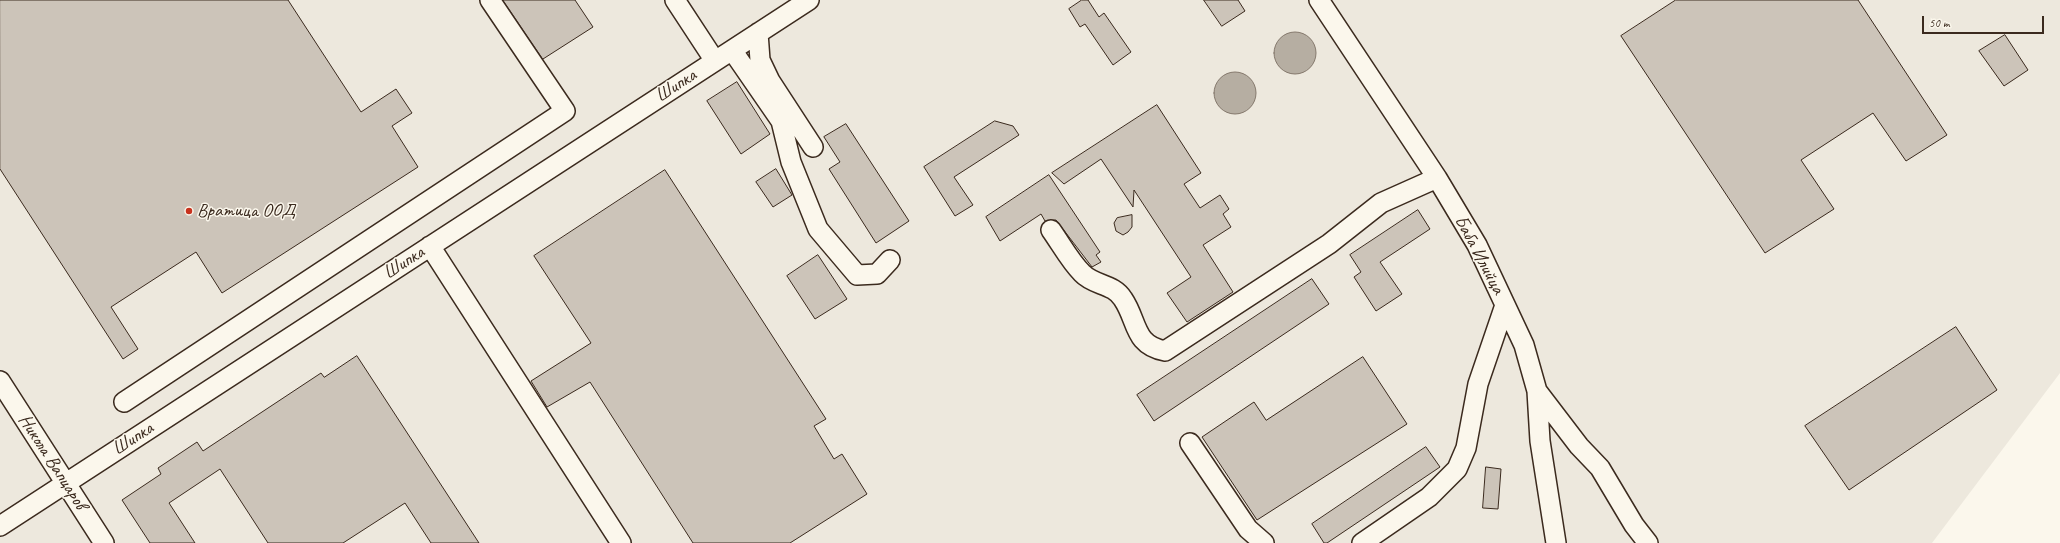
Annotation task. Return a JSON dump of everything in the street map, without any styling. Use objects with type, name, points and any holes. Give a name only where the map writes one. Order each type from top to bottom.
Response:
[{"type":"street","points":[[124,402],[565,111],[490,0]]},
{"type":"street","points":[[675,0],[715,60]]},
{"type":"street","name":"Шипка","points":[[0,526],[809,0]]},
{"type":"street","name":"Баба Илийца","points":[[1319,0],[1437,178],[1477,245],[1524,345],[1536,391],[1540,441],[1556,543]]},
{"type":"street","points":[[758,33],[760,60],[770,81],[813,147]]},
{"type":"street","points":[[732,50],[781,121],[790,162],[818,229],[857,275],[877,274],[890,260]]},
{"type":"street","points":[[1051,230],[1083,274],[1095,282],[1111,286],[1123,298],[1144,341],[1154,349],[1165,351],[1329,244],[1381,203],[1437,178]]},
{"type":"street","points":[[430,246],[621,543]]},
{"type":"street","points":[[1362,543],[1429,497],[1457,469],[1466,448],[1478,384],[1505,305]]},
{"type":"street","name":"Никола Вапцаров","points":[[0,381],[104,543]]},
{"type":"street","points":[[1536,391],[1579,446],[1600,468],[1634,525],[1648,543]]},
{"type":"street","points":[[1190,443],[1248,529],[1264,543]]},
{"type":"shaded area","points":[[0,0],[2060,0],[2060,373],[1932,543],[0,543]]},
{"type":"shaded area","points":[[1291,32],[1299,32],[1307,35],[1313,41],[1316,53],[1313,65],[1307,71],[1299,74],[1291,74],[1283,71],[1277,65],[1274,57],[1274,49],[1277,41],[1283,35]]},
{"type":"shaded area","points":[[1231,72],[1239,72],[1247,75],[1253,81],[1256,93],[1253,105],[1247,111],[1239,114],[1231,114],[1223,111],[1217,105],[1214,97],[1214,89],[1217,81],[1223,75]]},
{"type":"building","name":"Вратица ООД","points":[[0,0],[288,0],[361,112],[396,89],[412,113],[392,126],[418,167],[222,293],[196,252],[111,307],[138,349],[123,359],[0,169]]},
{"type":"building","points":[[503,0],[575,0],[593,27],[543,59]]},
{"type":"building","points":[[1082,0],[1088,0],[1099,17],[1104,13],[1131,52],[1113,65],[1085,24],[1080,27],[1069,9]]},
{"type":"building","points":[[1204,0],[1238,0],[1245,11],[1222,26]]},
{"type":"building","points":[[1676,0],[1858,0],[1947,135],[1906,161],[1873,113],[1801,160],[1834,209],[1765,253],[1621,36]]},
{"type":"building","points":[[2005,35],[2028,70],[2004,86],[1979,51]]},
{"type":"building","points":[[737,82],[770,134],[741,154],[707,101]]},
{"type":"building","points":[[1157,105],[1201,173],[1184,184],[1200,208],[1220,195],[1229,209],[1223,214],[1231,227],[1203,245],[1233,292],[1187,322],[1167,293],[1191,277],[1134,190],[1133,207],[1101,159],[1064,184],[1052,173]]},
{"type":"building","points":[[995,121],[1013,126],[1019,135],[954,177],[973,205],[955,216],[924,167]]},
{"type":"building","points":[[846,124],[909,221],[876,243],[829,169],[840,162],[824,137]]},
{"type":"building","points":[[776,169],[792,195],[773,207],[756,182]]},
{"type":"building","points":[[665,170],[826,419],[814,426],[834,459],[842,454],[867,494],[790,543],[693,543],[590,382],[547,407],[531,381],[591,343],[534,256]]},
{"type":"building","points":[[1049,175],[1100,252],[1096,255],[1101,262],[1092,267],[1056,220],[1045,221],[1041,214],[1000,241],[986,217]]},
{"type":"building","points":[[1418,210],[1430,229],[1380,262],[1402,294],[1376,311],[1354,277],[1361,272],[1350,255]]},
{"type":"building","points":[[1132,215],[1132,227],[1128,232],[1123,235],[1116,231],[1114,223],[1117,218]]},
{"type":"building","points":[[818,255],[847,299],[815,319],[787,276]]},
{"type":"building","points":[[1312,279],[1329,304],[1154,421],[1137,395]]},
{"type":"building","points":[[1956,327],[1997,390],[1849,490],[1805,426]]},
{"type":"building","points":[[357,356],[479,543],[431,543],[405,503],[343,543],[268,543],[220,469],[169,503],[195,543],[150,543],[122,500],[161,474],[158,468],[197,442],[203,451],[321,373],[324,377]]},
{"type":"building","points":[[1363,357],[1407,424],[1257,520],[1202,437],[1254,402],[1266,420]]},
{"type":"building","points":[[1426,447],[1440,467],[1327,543],[1324,543],[1312,524]]},
{"type":"building","points":[[1486,467],[1501,469],[1498,509],[1483,508]]},
{"type":"place","name":"Вратица ООД","points":[[189,211]]}]
